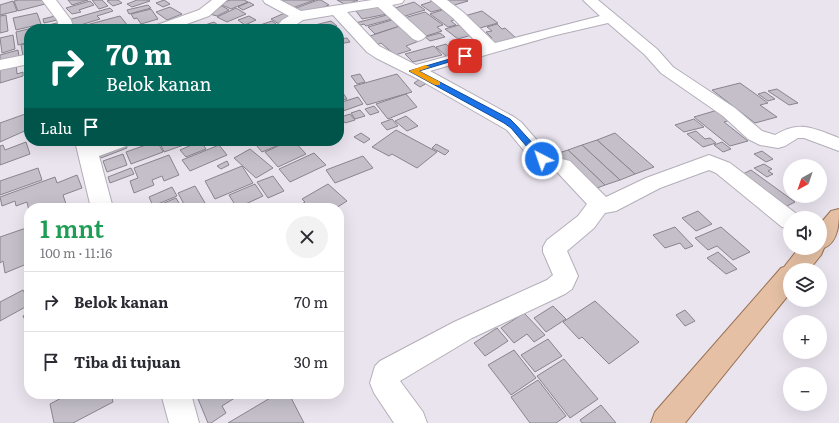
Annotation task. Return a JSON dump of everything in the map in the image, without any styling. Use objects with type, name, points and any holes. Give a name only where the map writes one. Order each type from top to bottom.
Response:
[{"type":"main road","points":[[827,232],[839,217]]},
{"type":"main road","points":[[801,263],[807,255]]},
{"type":"main road","points":[[666,423],[783,284]]},
{"type":"street","points":[[49,0],[65,24]]},
{"type":"street","points":[[183,24],[208,11],[220,0]]},
{"type":"street","points":[[270,0],[299,16]]},
{"type":"street","points":[[286,24],[299,16],[338,6],[381,3],[397,0]]},
{"type":"street","points":[[438,0],[458,15],[492,49]]},
{"type":"street","points":[[590,0],[651,52],[667,70],[713,100],[755,135],[767,141],[778,142],[791,134],[806,132],[839,145]]},
{"type":"street","points":[[381,3],[418,36]]},
{"type":"street","points":[[338,6],[373,49],[507,121],[514,126],[542,159],[548,163],[563,166],[600,204],[608,205],[653,183],[709,162],[723,168],[783,215]]},
{"type":"street","points":[[413,71],[612,18]]},
{"type":"street","points":[[0,65],[24,60]]},
{"type":"street","points":[[86,147],[101,203]]},
{"type":"street","points":[[412,423],[384,382],[385,376],[390,371],[463,330],[563,282],[566,276],[554,247],[586,222],[600,204]]},
{"type":"street","points":[[177,399],[184,423]]},
{"type":"building","points":[[43,0],[45,4],[18,11],[14,1]]},
{"type":"building","points":[[68,0],[88,0],[72,5]]},
{"type":"building","points":[[92,0],[102,0],[108,6],[99,9]]},
{"type":"building","points":[[118,0],[122,3],[113,6],[107,1]]},
{"type":"building","points":[[137,0],[150,1],[132,7],[127,4]]},
{"type":"building","points":[[164,0],[170,4],[163,7],[156,3]]},
{"type":"building","points":[[230,0],[244,0],[248,2],[231,9],[220,4]]},
{"type":"building","points":[[315,0],[292,8],[281,1]]},
{"type":"building","points":[[321,0],[329,5],[305,14],[296,8]]},
{"type":"building","points":[[337,0],[358,0],[346,5]]},
{"type":"building","points":[[442,0],[466,0],[468,1],[451,6]]},
{"type":"building","points":[[13,1],[17,11],[0,15],[0,5]]},
{"type":"building","points":[[90,1],[94,5],[79,10],[81,12],[72,14],[66,8]]},
{"type":"building","points":[[433,1],[443,9],[431,12],[421,5]]},
{"type":"building","points":[[249,2],[254,5],[243,10],[238,7]]},
{"type":"building","points":[[414,2],[425,10],[402,17],[392,9]]},
{"type":"building","points":[[148,5],[151,8],[129,14],[127,10]]},
{"type":"building","points":[[222,6],[229,10],[217,16],[206,13]]},
{"type":"building","points":[[380,6],[387,14],[362,19],[356,11]]},
{"type":"building","points":[[170,7],[182,14],[167,20],[156,12]]},
{"type":"building","points":[[110,8],[113,11],[97,16],[100,19],[84,24],[71,24],[68,20]]},
{"type":"building","points":[[236,8],[246,14],[227,22],[217,17]]},
{"type":"building","points":[[151,9],[158,19],[141,24],[137,18],[134,19],[131,14]]},
{"type":"building","points":[[445,9],[458,18],[451,21],[456,25],[448,27],[430,14]]},
{"type":"building","points":[[482,11],[498,23],[476,29],[461,17]]},
{"type":"building","points":[[287,12],[295,17],[279,24],[271,19]]},
{"type":"building","points":[[425,12],[443,25],[437,27],[442,31],[423,37],[404,18]]},
{"type":"building","points":[[37,13],[41,24],[24,24],[24,28],[16,30],[13,18]]},
{"type":"building","points":[[6,15],[8,31],[0,33],[0,16]]},
{"type":"building","points":[[387,15],[392,19],[366,26],[364,24],[357,26],[355,23]]},
{"type":"building","points":[[55,16],[57,20],[44,23],[43,19]]},
{"type":"building","points":[[120,16],[126,24],[90,24]]},
{"type":"building","points":[[249,16],[256,20],[244,24],[238,20]]},
{"type":"building","points":[[392,20],[400,26],[375,34],[368,27]]},
{"type":"building","points":[[272,21],[276,24],[263,24]]},
{"type":"building","points":[[331,21],[335,24],[319,24]]},
{"type":"building","points":[[462,24],[475,34],[458,39],[445,29]]},
{"type":"building","points":[[497,24],[502,29],[505,28],[517,39],[493,44],[487,39],[492,38],[486,32],[492,31],[487,27]]},
{"type":"building","points":[[400,26],[419,41],[406,46],[411,50],[395,55],[381,43],[377,45],[367,37]]},
{"type":"building","points":[[24,30],[24,43],[18,45],[16,32]]},
{"type":"building","points":[[440,33],[445,37],[430,41],[425,37]]},
{"type":"building","points":[[13,35],[15,49],[2,53],[0,38]]},
{"type":"building","points":[[344,38],[347,38],[350,42],[344,43]]},
{"type":"building","points":[[24,44],[24,56],[23,56],[21,45]]},
{"type":"building","points":[[446,44],[456,54],[447,57],[436,47]]},
{"type":"building","points":[[434,46],[442,55],[413,62],[405,54]]},
{"type":"building","points":[[18,50],[19,57],[0,62],[0,55]]},
{"type":"building","points":[[16,63],[17,74],[23,72],[23,76],[0,83],[0,67]]},
{"type":"building","points":[[360,74],[365,82],[357,84],[351,76]]},
{"type":"building","points":[[397,74],[412,92],[367,105],[354,86]]},
{"type":"building","points":[[420,79],[427,83],[420,87],[414,83]]},
{"type":"building","points":[[740,83],[768,103],[760,105],[777,117],[755,123],[712,90]]},
{"type":"building","points":[[777,89],[798,103],[789,105],[768,91]]},
{"type":"building","points":[[765,92],[775,99],[768,101],[758,94]]},
{"type":"building","points":[[406,94],[417,107],[388,119],[376,104]]},
{"type":"building","points":[[358,97],[363,104],[344,111],[344,101]]},
{"type":"building","points":[[374,106],[379,112],[370,115],[365,109]]},
{"type":"building","points":[[721,109],[734,119],[724,122],[748,141],[730,146],[694,117]]},
{"type":"building","points":[[360,110],[365,116],[355,119],[351,113]]},
{"type":"building","points":[[24,114],[24,131],[0,142],[0,123]]},
{"type":"building","points":[[350,114],[355,120],[345,123],[344,116]]},
{"type":"building","points":[[406,116],[418,126],[407,131],[395,121]]},
{"type":"building","points":[[392,119],[398,126],[387,130],[381,123]]},
{"type":"building","points":[[694,119],[704,127],[684,132],[675,125]]},
{"type":"building","points":[[396,130],[437,152],[417,168],[392,154],[389,156],[372,147]]},
{"type":"building","points":[[696,131],[705,139],[710,138],[716,143],[703,147],[687,134]]},
{"type":"building","points":[[361,133],[370,139],[364,143],[354,137]]},
{"type":"building","points":[[615,133],[654,167],[635,174],[597,140]]},
{"type":"building","points":[[597,140],[635,174],[620,180],[582,145]]},
{"type":"building","points":[[722,142],[731,149],[723,152],[714,145]]},
{"type":"building","points":[[24,143],[24,146],[27,146],[30,154],[0,165],[0,146],[3,145],[5,150]]},
{"type":"building","points":[[436,144],[449,151],[445,155],[432,148]]},
{"type":"building","points":[[582,145],[620,180],[605,185],[568,150]]},
{"type":"building","points":[[112,146],[126,146],[127,148],[101,158],[98,151]]},
{"type":"building","points":[[143,146],[160,146],[163,152],[131,164],[126,152]]},
{"type":"building","points":[[161,146],[181,146],[164,152]]},
{"type":"building","points":[[189,146],[204,146],[206,149],[186,157],[180,150]]},
{"type":"building","points":[[217,146],[220,146],[227,155],[190,171],[182,160]]},
{"type":"building","points":[[257,146],[276,146],[262,152]]},
{"type":"building","points":[[278,146],[299,146],[306,154],[278,167],[265,152]]},
{"type":"building","points":[[250,149],[273,168],[256,178],[234,158]]},
{"type":"building","points":[[568,150],[605,185],[592,190],[556,154]]},
{"type":"building","points":[[762,151],[773,159],[766,162],[754,154]]},
{"type":"building","points":[[314,153],[326,165],[290,182],[279,169]]},
{"type":"building","points":[[123,154],[127,165],[107,172],[103,161]]},
{"type":"building","points":[[169,155],[179,175],[164,181],[162,176],[152,180],[154,185],[134,193],[130,181],[138,178],[134,168]]},
{"type":"building","points":[[363,156],[373,168],[335,183],[326,170]]},
{"type":"building","points":[[227,161],[229,165],[221,169],[217,166]]},
{"type":"building","points":[[764,164],[772,169],[768,171],[773,174],[767,177],[754,168]]},
{"type":"building","points":[[242,166],[253,183],[215,199],[205,181]]},
{"type":"building","points":[[38,168],[42,180],[0,195],[0,181]]},
{"type":"building","points":[[131,168],[134,174],[110,183],[108,177]]},
{"type":"building","points":[[751,170],[783,193],[783,203],[793,203],[781,209],[737,177]]},
{"type":"building","points":[[77,175],[82,188],[63,195],[66,203],[27,202],[16,206],[15,201],[2,206],[0,197],[55,177],[57,183]]},
{"type":"building","points":[[273,176],[284,191],[268,198],[257,182]]},
{"type":"building","points":[[255,184],[263,196],[248,203],[234,203],[229,195]]},
{"type":"building","points":[[328,184],[347,201],[344,203],[303,203],[305,202],[302,199]]},
{"type":"building","points":[[195,186],[205,203],[183,203],[178,193]]},
{"type":"building","points":[[172,187],[177,196],[160,203],[152,203],[149,197]]},
{"type":"building","points":[[176,198],[179,203],[164,203]]},
{"type":"building","points":[[698,211],[712,224],[696,231],[682,218]]},
{"type":"building","points":[[675,227],[693,246],[685,249],[680,243],[665,248],[653,235]]},
{"type":"building","points":[[721,227],[750,252],[733,260],[717,246],[708,250],[695,238]]},
{"type":"building","points":[[24,229],[24,265],[5,273],[3,261],[0,263],[0,237]]},
{"type":"building","points":[[718,252],[737,269],[726,274],[707,258]]},
{"type":"building","points":[[23,290],[24,292],[24,308],[0,321],[0,302]]},
{"type":"building","points":[[595,301],[639,342],[609,364],[582,337],[579,339],[563,322]]},
{"type":"building","points":[[553,306],[566,319],[546,332],[534,318]]},
{"type":"building","points":[[685,310],[695,321],[685,326],[676,315]]},
{"type":"building","points":[[524,313],[545,335],[534,342],[527,334],[514,343],[501,328]]},
{"type":"building","points":[[497,328],[508,341],[485,356],[474,343]]},
{"type":"building","points":[[548,339],[562,356],[535,372],[521,355]]},
{"type":"building","points":[[514,350],[536,378],[511,395],[488,365]]},
{"type":"building","points":[[564,359],[598,399],[570,418],[537,376]]},
{"type":"building","points":[[538,380],[566,416],[556,423],[530,423],[511,397]]},
{"type":"building","points":[[60,399],[112,399],[113,402],[73,423],[54,423],[50,404]]},
{"type":"building","points":[[198,399],[233,399],[222,406],[226,413],[211,423],[208,423]]},
{"type":"building","points":[[269,399],[292,399],[304,423],[228,423]]},
{"type":"building","points":[[601,405],[616,423],[582,423],[580,420]]},
{"type":"slow traffic","points":[[427,67],[413,71],[438,83]]},
{"type":"route","points":[[465,56],[413,71],[426,76],[507,121],[514,126],[542,159]]}]
